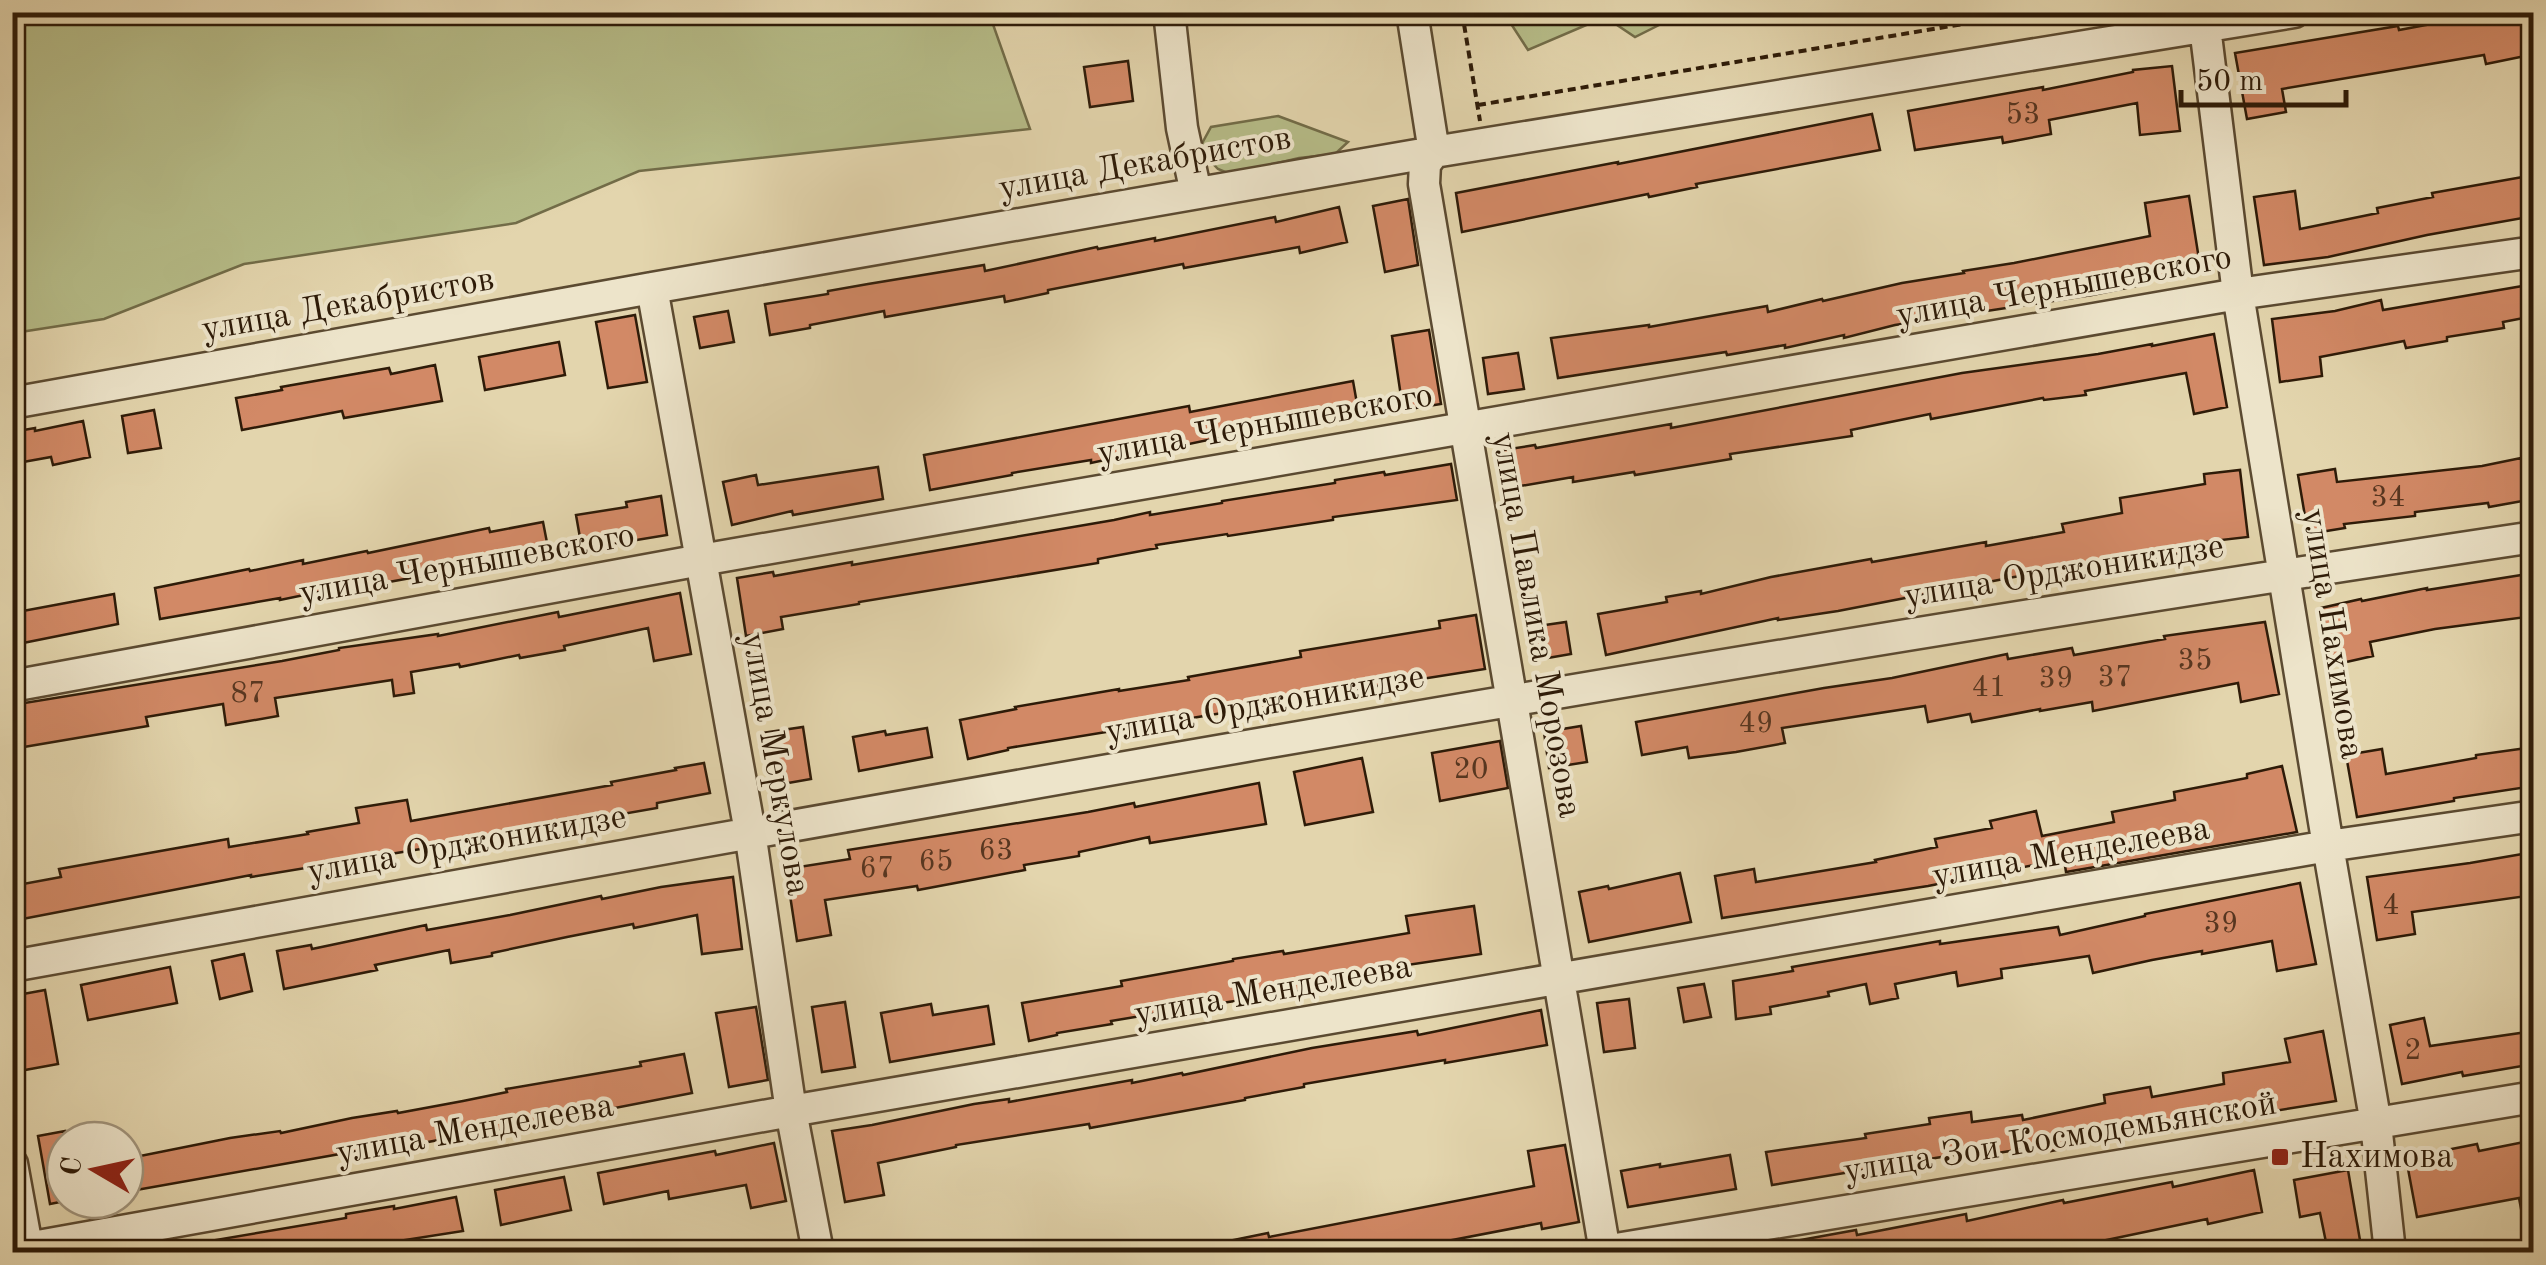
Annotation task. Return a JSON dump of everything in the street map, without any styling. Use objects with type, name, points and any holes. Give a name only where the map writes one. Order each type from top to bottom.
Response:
[{"type":"street","points":[[1168,12],[1182,128],[1196,193]]},
{"type":"street","name":"улица Павлика Морозова","points":[[1412,12],[1434,152],[1426,164],[1424,184],[1510,701],[1562,980],[1602,1252]]},
{"type":"street","name":"улица Декабристов","points":[[12,403],[652,288],[2202,20],[2294,12]]},
{"type":"street","name":"улица Нахимова","points":[[2202,20],[2238,294],[2376,1124],[2390,1252]]},
{"type":"street","name":"улица Чернышевского","points":[[12,686],[701,560],[2238,294],[2534,252]]},
{"type":"street","name":"улица Меркулова","points":[[652,288],[750,832],[792,1111],[818,1252]]},
{"type":"street","name":"улица Орджоникидзе","points":[[12,966],[750,832],[1510,701],[2534,537]]},
{"type":"street","name":"улица Менделеева","points":[[28,1250],[792,1111],[2328,846],[2534,816]]},
{"type":"street","name":"улица Зои Космодемьянской","points":[[1602,1252],[2534,1098]]},
{"type":"street","points":[[12,1164],[28,1250]]},
{"type":"path","points":[[1462,12],[1483,144]]},
{"type":"path","points":[[1478,105],[2035,12]]},
{"type":"green space","points":[[12,13],[989,13],[1030,129],[639,171],[516,223],[244,264],[104,319],[14,333]]},
{"type":"green space","points":[[1504,13],[1683,13],[1635,37],[1605,17],[1528,50]]},
{"type":"green space","points":[[1278,116],[1348,142],[1335,154],[1269,165],[1249,182],[1218,169],[1199,149],[1211,127]]},
{"type":"building","points":[[2522,12],[2530,55],[2486,64],[2484,55],[2282,89],[2286,112],[2247,119],[2235,53],[2398,26],[2399,30],[2458,19],[2459,24]]},
{"type":"building","points":[[1128,61],[1133,101],[1090,107],[1084,67]]},
{"type":"building","points":[[2172,66],[2180,131],[2140,135],[2137,103],[2049,120],[2051,134],[2003,143],[2002,137],[1915,150],[1908,111]]},
{"type":"building","points":[[1872,114],[1880,150],[1462,232],[1456,193]]},
{"type":"building","points":[[2534,175],[2534,216],[2328,257],[2264,265],[2254,197],[2295,191],[2300,229],[2378,213],[2377,208],[2433,197],[2432,193]]},
{"type":"building","points":[[2189,196],[2201,272],[2135,282],[2136,286],[2092,295],[1895,325],[1785,348],[1727,355],[1726,352],[1558,378],[1551,338],[1649,327],[1767,306],[1768,312],[2150,236],[2145,203]]},
{"type":"building","points":[[1408,199],[1418,265],[1385,272],[1373,206]]},
{"type":"building","points":[[1339,207],[1347,242],[1300,253],[1299,247],[1184,268],[1183,264],[1005,302],[1004,296],[885,317],[884,311],[770,335],[765,304],[984,265],[985,271],[1097,247],[1155,241],[1275,217],[1276,222]]},
{"type":"building","points":[[2534,284],[2534,316],[2503,322],[2504,328],[2406,348],[2404,341],[2320,357],[2322,376],[2280,382],[2272,319],[2381,300],[2383,310]]},
{"type":"building","points":[[728,311],[734,342],[700,348],[694,317]]},
{"type":"building","points":[[635,315],[647,382],[608,388],[596,322]]},
{"type":"building","points":[[1429,330],[1441,404],[1403,410],[1392,336]]},
{"type":"building","points":[[2214,334],[2227,407],[2194,414],[2186,373],[2085,391],[2086,395],[2043,398],[1931,419],[1930,414],[1851,430],[1852,436],[1730,454],[1731,459],[1635,475],[1634,472],[1573,482],[1573,477],[1509,488],[1503,450],[1535,445],[1536,448],[1671,424],[1671,428],[1962,373]]},
{"type":"building","points":[[559,342],[565,375],[485,390],[479,357]]},
{"type":"building","points":[[1518,353],[1524,389],[1488,394],[1483,358]]},
{"type":"building","points":[[435,365],[442,401],[344,418],[342,411],[242,430],[236,398],[389,368],[391,374]]},
{"type":"building","points":[[1353,381],[1359,415],[1275,430],[1274,426],[1151,452],[930,490],[924,455],[1189,406],[1190,412]]},
{"type":"building","points":[[154,410],[161,448],[128,453],[122,416]]},
{"type":"building","points":[[83,421],[90,457],[53,465],[51,457],[12,464],[12,432]]},
{"type":"building","points":[[2521,458],[2528,500],[2415,512],[2415,516],[2344,524],[2345,528],[2308,534],[2298,475],[2335,469],[2337,482]]},
{"type":"building","points":[[1451,464],[1457,500],[1156,545],[1157,548],[1098,559],[1098,563],[781,617],[783,629],[746,636],[737,578],[852,565],[1150,512],[1222,503],[1335,480]]},
{"type":"building","points":[[878,467],[883,499],[793,515],[792,511],[732,525],[723,482],[756,475],[758,485]]},
{"type":"building","points":[[2240,470],[2248,537],[2186,544],[2188,552],[1778,618],[1606,655],[1598,614],[1667,602],[1666,597],[1701,594],[1871,559],[1872,562],[2064,532],[2062,524],[2122,513],[2120,498],[2205,484],[2204,474]]},
{"type":"building","points":[[661,496],[667,535],[582,549],[576,515],[627,507],[626,502]]},
{"type":"building","points":[[543,522],[549,553],[160,619],[155,588],[303,560],[303,564],[368,553],[489,528],[490,532]]},
{"type":"building","points":[[2534,573],[2534,616],[2370,642],[2373,656],[2333,665],[2321,608]]},
{"type":"building","points":[[680,593],[691,654],[654,661],[648,628],[564,646],[565,650],[411,672],[414,693],[394,696],[392,680],[275,698],[278,716],[226,725],[223,704],[146,717],[148,726],[12,749],[12,705],[282,661],[339,648],[438,636],[558,612],[559,617]]},
{"type":"building","points":[[114,594],[118,624],[18,644],[12,613]]},
{"type":"building","points":[[1476,615],[1485,669],[1008,748],[968,759],[960,720],[1015,707],[1189,680],[1188,677],[1301,657],[1300,651],[1440,628],[1439,621]]},
{"type":"building","points":[[1566,622],[1571,654],[1536,660],[1531,627]]},
{"type":"building","points":[[2265,622],[2279,694],[2241,702],[2238,683],[2093,711],[2092,702],[1972,722],[1970,714],[1928,722],[1925,706],[1782,728],[1785,743],[1736,752],[1689,758],[1687,747],[1642,755],[1636,722],[2007,654],[2008,659],[2072,648],[2074,655],[2165,639],[2164,636]]},
{"type":"building","points":[[1581,726],[1587,762],[1549,768],[1544,732]]},
{"type":"building","points":[[803,727],[811,779],[771,786],[762,733]]},
{"type":"building","points":[[927,728],[932,757],[859,771],[853,737]]},
{"type":"building","points":[[1500,741],[1508,788],[1440,801],[1432,753]]},
{"type":"building","points":[[2534,747],[2534,786],[2357,817],[2346,755],[2382,749],[2386,774]]},
{"type":"building","points":[[1362,758],[1373,812],[1305,825],[1294,772]]},
{"type":"building","points":[[704,763],[710,793],[657,803],[657,808],[251,875],[12,921],[12,886],[61,877],[59,869],[228,839],[229,847],[308,834],[359,823],[356,808],[407,800],[411,821],[612,785],[611,782]]},
{"type":"building","points":[[2282,766],[2297,832],[2066,872],[2064,859],[1928,886],[1722,918],[1715,876],[1754,869],[1756,882],[1876,862],[1937,847],[1935,839],[1992,828],[1990,821],[2036,811],[2042,836],[2114,822],[2112,812],[2175,800],[2174,792],[2247,778],[2247,774]]},
{"type":"building","points":[[1259,783],[1266,824],[1150,843],[1149,837],[1079,852],[1079,856],[1024,865],[1025,870],[918,890],[917,886],[825,900],[831,935],[797,941],[786,869],[850,859],[848,850],[1134,803],[1135,807]]},
{"type":"building","points":[[2534,852],[2534,895],[2412,912],[2415,934],[2377,940],[2367,877]]},
{"type":"building","points":[[1680,873],[1691,922],[1589,942],[1579,892]]},
{"type":"building","points":[[733,877],[742,949],[702,954],[697,915],[634,928],[633,924],[451,963],[449,950],[284,989],[277,951],[311,945],[312,949],[426,925],[427,930],[601,896],[602,899]]},
{"type":"building","points":[[2300,883],[2316,964],[2277,971],[2272,941],[2093,973],[2089,956],[2001,969],[2002,978],[1958,986],[1956,972],[1895,984],[1898,998],[1870,1004],[1866,984],[1828,992],[1829,996],[1770,1007],[1771,1014],[1736,1019],[1733,981],[1940,941],[2058,927],[2060,935]]},
{"type":"building","points":[[1474,906],[1481,954],[1387,968],[1389,977],[1111,1021],[1112,1024],[1029,1041],[1022,1003],[1122,986],[1121,981],[1233,959],[1409,933],[1406,916]]},
{"type":"building","points":[[244,954],[252,991],[220,999],[212,961]]},
{"type":"building","points":[[170,967],[177,1003],[88,1020],[81,985]]},
{"type":"building","points":[[1704,984],[1711,1017],[1684,1022],[1678,988]]},
{"type":"building","points":[[45,990],[58,1064],[25,1070],[12,996]]},
{"type":"building","points":[[1629,999],[1635,1048],[1604,1052],[1597,1003]]},
{"type":"building","points":[[845,1002],[855,1067],[822,1072],[812,1007]]},
{"type":"building","points":[[931,1004],[933,1015],[988,1006],[994,1044],[890,1062],[881,1013]]},
{"type":"building","points":[[756,1007],[768,1080],[729,1087],[716,1013]]},
{"type":"building","points":[[1541,1010],[1547,1045],[1304,1084],[1245,1100],[1090,1128],[1089,1124],[956,1145],[878,1163],[884,1195],[845,1202],[832,1131],[974,1104],[1183,1075],[1312,1048],[1417,1031],[1418,1035]]},
{"type":"building","points":[[2424,1018],[2430,1046],[2534,1031],[2534,1064],[2402,1084],[2390,1025]]},
{"type":"building","points":[[2323,1031],[2336,1101],[2051,1151],[2049,1145],[1991,1154],[1990,1149],[1772,1185],[1766,1152],[1866,1138],[1865,1134],[1930,1124],[1929,1118],[1971,1112],[1972,1122],[2022,1115],[2023,1120],[2105,1103],[2104,1095],[2150,1087],[2152,1097],[2224,1084],[2223,1073],[2290,1062],[2285,1039]]},
{"type":"building","points":[[684,1054],[692,1093],[471,1136],[358,1154],[357,1151],[145,1188],[145,1155],[463,1101],[507,1092],[506,1089],[641,1066],[640,1062]]},
{"type":"building","points":[[45,1135],[45,1176],[38,1136]]},
{"type":"building","points":[[2534,1140],[2534,1229],[2525,1230],[2519,1198],[2417,1217],[2406,1158],[2477,1144],[2479,1151]]},
{"type":"building","points":[[774,1143],[786,1201],[751,1208],[746,1185],[669,1199],[668,1191],[604,1204],[598,1173]]},
{"type":"building","points":[[1565,1145],[1579,1222],[1542,1229],[1541,1223],[1390,1252],[1215,1252],[1214,1244],[1534,1186],[1528,1151]]},
{"type":"building","points":[[1730,1155],[1736,1189],[1628,1207],[1621,1171]]},
{"type":"building","points":[[2254,1170],[2262,1212],[2208,1224],[2207,1219],[2073,1247],[2074,1252],[2031,1252],[2029,1246],[1999,1252],[1785,1252],[1784,1243],[1856,1230],[1857,1235],[1966,1214],[1967,1221],[2063,1200],[2064,1203],[2172,1182],[2173,1187]]},
{"type":"building","points":[[2348,1170],[2362,1252],[2328,1252],[2320,1213],[2300,1217],[2294,1180]]},
{"type":"building","points":[[564,1177],[571,1210],[501,1225],[495,1190]]},
{"type":"building","points":[[456,1197],[463,1231],[347,1252],[199,1252],[198,1243]]},
{"type":"place","name":"Нахимова","points":[[2280,1157]]}]
